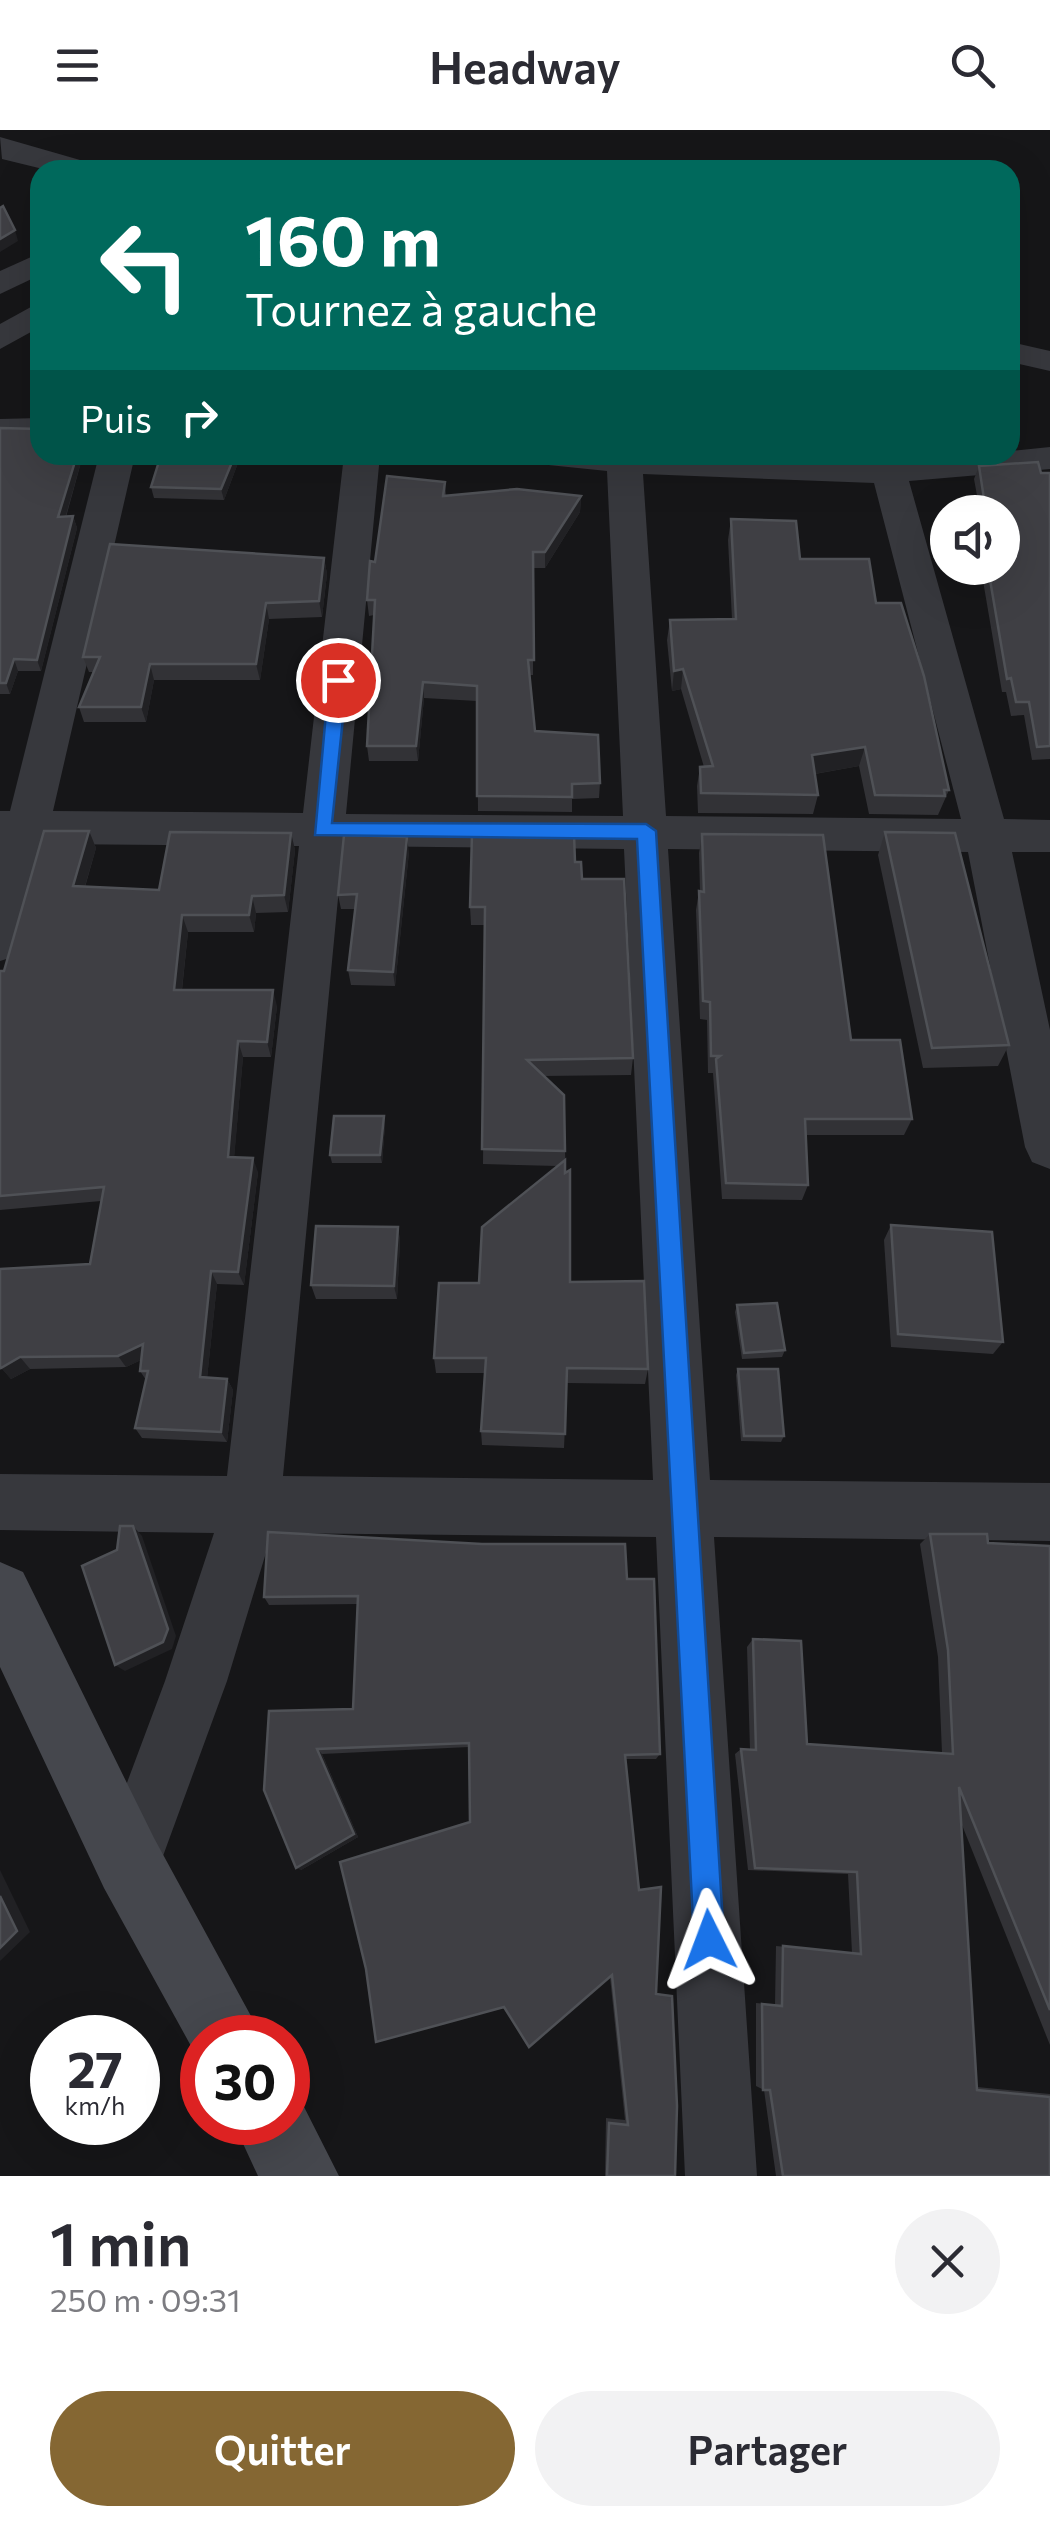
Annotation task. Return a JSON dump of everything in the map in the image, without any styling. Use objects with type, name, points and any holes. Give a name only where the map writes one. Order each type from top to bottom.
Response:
[{"type":"street","points":[[4,151],[42,160]]},
{"type":"street","points":[[0,284],[30,268]]},
{"type":"street","points":[[0,338],[30,318]]},
{"type":"street","points":[[1020,354],[1050,362]]},
{"type":"street","points":[[0,429],[30,428]]},
{"type":"street","points":[[1020,459],[1050,458]]},
{"type":"street","points":[[0,944],[16,827],[113,465]]},
{"type":"street","points":[[129,1863],[196,1681],[252,1504],[361,465]]},
{"type":"street","points":[[624,465],[687,1508],[721,2176]]},
{"type":"street","points":[[889,465],[988,837],[1050,1147]]},
{"type":"street","points":[[16,827],[1050,836]]},
{"type":"street","points":[[0,1502],[1050,1512]]},
{"type":"street","points":[[0,1595],[129,1863],[212,2015]]},
{"type":"street","points":[[283,2145],[300,2176]]},
{"type":"building","points":[[3,206],[15,230],[0,239],[0,208]]},
{"type":"building","points":[[0,428],[30,429],[30,465],[74,465],[58,517],[73,516],[37,660],[14,659],[6,683],[0,683]]},
{"type":"building","points":[[1038,462],[1041,473],[1050,473],[1050,746],[1037,747],[1029,702],[1016,702],[1011,678],[1007,679],[991,585],[1020,585],[1020,495],[983,495],[979,466]]},
{"type":"building","points":[[158,465],[231,465],[221,489],[151,487]]},
{"type":"building","points":[[387,476],[445,482],[443,496],[517,489],[581,496],[545,552],[533,552],[534,660],[528,660],[535,731],[598,735],[600,783],[572,784],[572,797],[477,796],[477,686],[423,682],[416,746],[367,746],[375,600],[367,600],[370,561],[375,562]]},
{"type":"building","points":[[731,519],[796,521],[800,559],[869,559],[876,603],[901,603],[924,676],[949,790],[944,790],[945,796],[875,795],[865,747],[812,755],[818,795],[701,793],[700,767],[713,766],[683,669],[674,671],[670,620],[736,619]]},
{"type":"building","points":[[110,544],[324,558],[319,601],[266,603],[256,664],[150,664],[141,707],[79,707],[100,657],[83,657]]},
{"type":"building","points":[[44,831],[89,831],[73,886],[159,890],[170,832],[291,833],[284,895],[252,896],[249,915],[182,915],[174,990],[273,990],[267,1042],[238,1041],[228,1157],[253,1158],[238,1272],[211,1271],[200,1377],[227,1379],[221,1432],[135,1428],[148,1371],[140,1371],[143,1344],[118,1356],[20,1357],[0,1366],[0,1269],[90,1264],[104,1187],[0,1196],[0,971],[4,971]]},
{"type":"building","points":[[885,832],[955,833],[1009,1045],[932,1048]]},
{"type":"building","points":[[472,834],[574,834],[575,862],[581,862],[582,879],[624,879],[633,1058],[527,1060],[564,1095],[565,1151],[482,1149],[485,907],[470,907]]},
{"type":"building","points":[[702,834],[823,835],[851,1040],[900,1040],[912,1119],[805,1119],[808,1185],[726,1183],[716,1059],[720,1056],[711,1056],[710,1002],[703,1001],[699,891],[704,892]]},
{"type":"building","points":[[344,835],[407,837],[393,972],[348,970],[357,894],[338,895]]},
{"type":"building","points":[[334,1116],[384,1116],[380,1155],[330,1155]]},
{"type":"building","points":[[565,1160],[565,1173],[570,1170],[570,1282],[644,1281],[648,1369],[567,1368],[565,1434],[481,1431],[486,1358],[434,1358],[439,1283],[479,1283],[482,1227]]},
{"type":"building","points":[[891,1225],[992,1232],[1003,1342],[898,1334]]},
{"type":"building","points":[[316,1226],[398,1227],[394,1286],[311,1285]]},
{"type":"building","points":[[777,1303],[785,1350],[744,1353],[737,1305]]},
{"type":"building","points":[[738,1369],[778,1369],[784,1436],[744,1436]]},
{"type":"building","points":[[120,1526],[133,1526],[168,1629],[163,1642],[115,1665],[82,1566],[117,1550]]},
{"type":"building","points":[[268,1532],[482,1544],[625,1544],[627,1579],[654,1579],[660,1754],[625,1755],[639,1890],[661,1887],[656,1994],[672,1996],[677,2106],[675,2176],[607,2176],[609,2123],[628,2125],[612,1975],[529,2047],[504,2007],[376,2042],[366,1969],[340,1862],[470,1822],[469,1743],[317,1749],[354,1834],[296,1868],[264,1790],[269,1711],[353,1709],[358,1596],[264,1597]]},
{"type":"building","points":[[930,1534],[987,1534],[988,1543],[1050,1546],[1050,2010],[959,1787],[977,2090],[1050,2097],[1050,2176],[783,2176],[770,2090],[763,2090],[762,2004],[782,2006],[783,1946],[861,1954],[857,1872],[755,1868],[741,1749],[756,1750],[753,1639],[801,1641],[807,1744],[953,1754],[948,1650]]},
{"type":"building","points":[[0,1896],[17,1931],[0,1948]]},
{"type":"route","points":[[338,680],[322,830],[646,831],[709,1940]]}]
